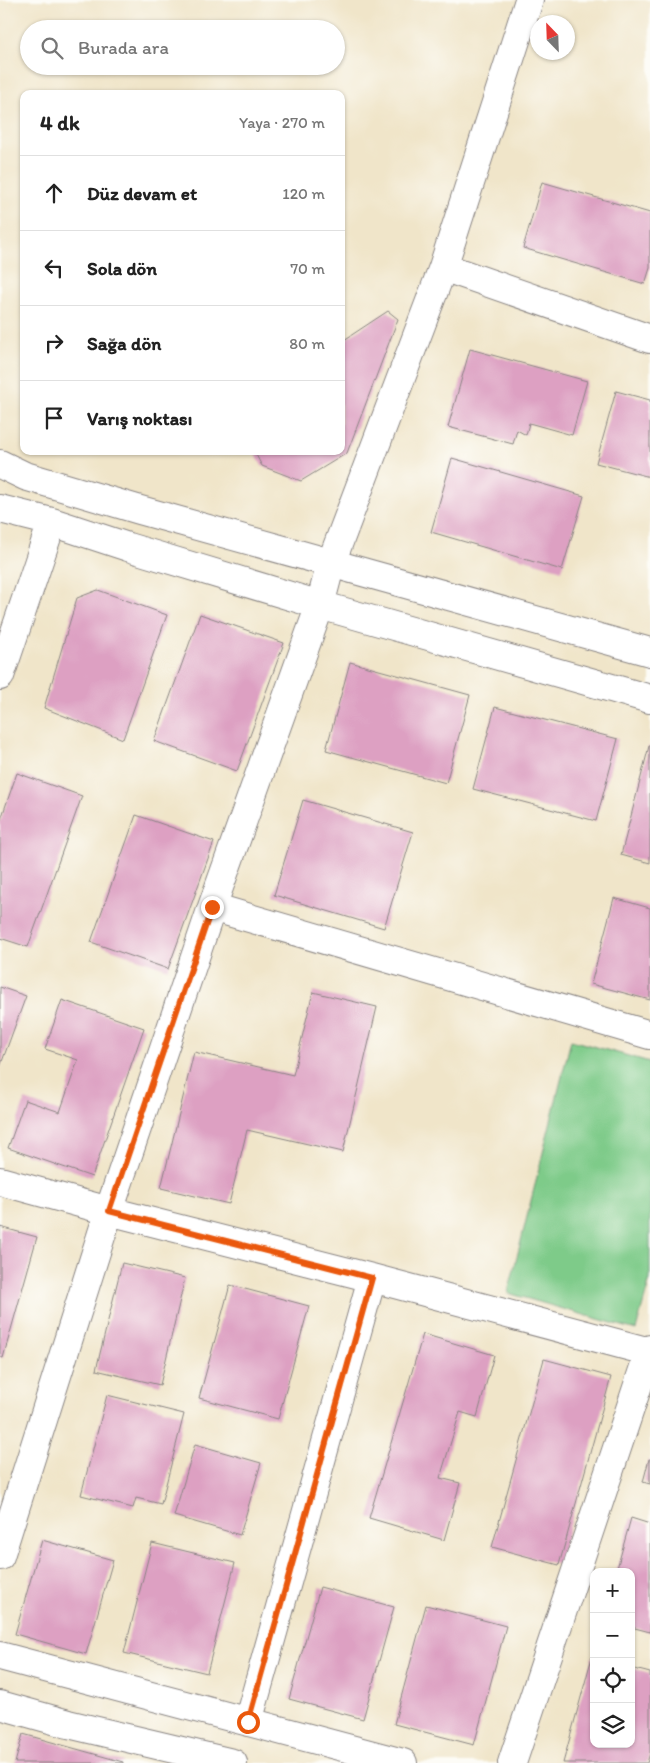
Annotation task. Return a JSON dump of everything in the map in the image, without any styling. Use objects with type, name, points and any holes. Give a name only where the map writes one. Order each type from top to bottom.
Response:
[{"type":"street","points":[[0,1556],[109,1211],[212,907],[320,605],[331,564],[443,268],[529,0]]},
{"type":"street","points":[[443,268],[650,339]]},
{"type":"street","points":[[0,464],[35,478],[331,564],[650,652]]},
{"type":"street","points":[[0,508],[52,522],[128,548],[320,605],[650,699]]},
{"type":"street","points":[[0,676],[52,522]]},
{"type":"street","points":[[212,907],[650,1036]]},
{"type":"street","points":[[0,1181],[650,1351],[512,1763]]},
{"type":"street","points":[[248,1722],[372,1278]]},
{"type":"street","points":[[0,1656],[403,1763]]},
{"type":"street","points":[[0,1705],[68,1724],[233,1763]]},
{"type":"green space","points":[[571,1040],[650,1062],[650,1279],[636,1330],[508,1293]]},
{"type":"building","points":[[542,182],[650,213],[650,268],[645,284],[523,248]]},
{"type":"building","points":[[388,311],[398,319],[345,454],[345,339]]},
{"type":"building","points":[[470,349],[587,381],[572,435],[529,423],[526,435],[517,430],[513,444],[448,427]]},
{"type":"building","points":[[616,391],[650,400],[650,477],[596,463]]},
{"type":"building","points":[[256,455],[344,455],[301,481],[262,466]]},
{"type":"building","points":[[452,458],[584,496],[562,570],[431,532]]},
{"type":"building","points":[[98,590],[167,615],[123,739],[44,708],[77,598]]},
{"type":"building","points":[[200,614],[284,643],[237,771],[154,741]]},
{"type":"building","points":[[350,662],[470,695],[446,783],[326,750]]},
{"type":"building","points":[[495,707],[618,739],[596,821],[473,789]]},
{"type":"building","points":[[650,746],[650,863],[621,855]]},
{"type":"building","points":[[17,773],[82,796],[28,947],[0,938],[0,822]]},
{"type":"building","points":[[303,800],[413,832],[384,928],[274,895]]},
{"type":"building","points":[[136,815],[214,842],[168,969],[91,942]]},
{"type":"building","points":[[614,898],[650,908],[650,1000],[591,984]]},
{"type":"building","points":[[0,987],[26,996],[0,1067]]},
{"type":"building","points":[[313,992],[377,1007],[343,1152],[247,1130],[229,1204],[161,1188],[194,1052],[293,1075]]},
{"type":"building","points":[[62,1000],[144,1028],[92,1177],[8,1148],[25,1100],[60,1112],[78,1060],[45,1049]]},
{"type":"building","points":[[0,1227],[37,1237],[3,1358],[0,1357]]},
{"type":"building","points":[[122,1263],[185,1278],[160,1385],[96,1370]]},
{"type":"building","points":[[230,1285],[309,1306],[278,1419],[199,1398]]},
{"type":"building","points":[[423,1334],[494,1355],[477,1417],[460,1412],[440,1478],[460,1483],[444,1540],[369,1518]]},
{"type":"building","points":[[544,1359],[611,1377],[559,1565],[492,1547]]},
{"type":"building","points":[[107,1395],[184,1414],[161,1504],[136,1498],[133,1508],[81,1495]]},
{"type":"building","points":[[195,1444],[261,1463],[240,1535],[174,1516]]},
{"type":"building","points":[[650,1459],[650,1484],[643,1482]]},
{"type":"building","points":[[631,1518],[650,1524],[650,1632],[635,1628],[635,1568],[617,1568]]},
{"type":"building","points":[[42,1540],[113,1560],[86,1654],[15,1634]]},
{"type":"building","points":[[152,1543],[235,1563],[207,1673],[124,1653]]},
{"type":"building","points":[[320,1587],[394,1607],[363,1719],[289,1699]]},
{"type":"building","points":[[426,1605],[506,1626],[474,1745],[394,1724]]},
{"type":"building","points":[[590,1664],[590,1748],[635,1748],[635,1669],[650,1673],[650,1753],[647,1763],[563,1763]]},
{"type":"building","points":[[23,1734],[123,1762],[123,1763],[15,1763]]},
{"type":"route","points":[[212,907],[109,1211],[372,1278],[248,1722]]}]
